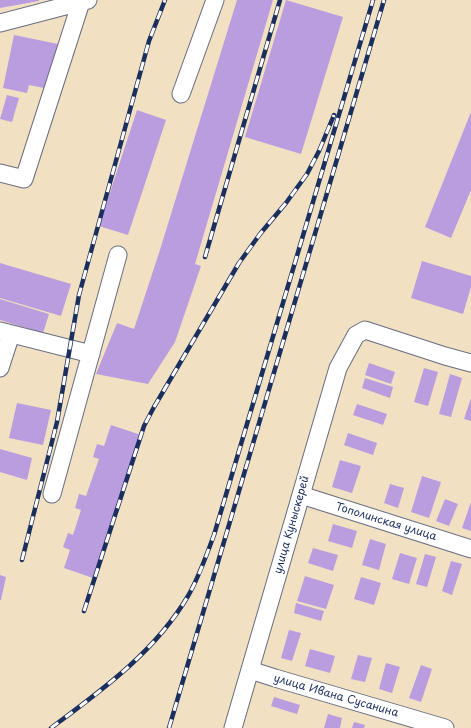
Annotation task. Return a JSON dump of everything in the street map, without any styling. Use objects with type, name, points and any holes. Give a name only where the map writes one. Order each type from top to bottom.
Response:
[{"type":"street","points":[[181,94],[215,0]]},
{"type":"street","points":[[0,23],[85,1]]},
{"type":"street","points":[[0,173],[24,179],[85,1]]},
{"type":"street","points":[[52,494],[118,255]]},
{"type":"street","name":"улица Куныскерей","points":[[233,728],[338,368],[356,335],[365,330],[471,363]]},
{"type":"street","points":[[0,368],[5,332],[91,354]]},
{"type":"street","name":"Тополинская улица","points":[[301,495],[471,549]]},
{"type":"street","name":"улица Ивана Сусанина","points":[[250,670],[445,728]]},
{"type":"building","points":[[0,0],[39,0],[39,1],[0,8]]},
{"type":"building","points":[[237,0],[273,0],[195,264],[201,266],[175,342],[148,384],[96,374],[117,323],[134,329]]},
{"type":"building","points":[[286,0],[343,17],[301,154],[245,137]]},
{"type":"building","points":[[14,35],[58,44],[49,89],[29,85],[27,93],[3,88]]},
{"type":"building","points":[[7,95],[19,98],[12,122],[0,119]]},
{"type":"building","points":[[137,110],[166,120],[128,235],[99,226]]},
{"type":"building","points":[[471,112],[471,190],[451,238],[425,227]]},
{"type":"building","points":[[422,261],[471,276],[471,287],[463,314],[411,298]]},
{"type":"building","points":[[0,263],[71,284],[61,316],[0,298]]},
{"type":"building","points":[[0,299],[49,314],[43,333],[0,320]]},
{"type":"building","points":[[369,363],[395,372],[391,384],[365,375]]},
{"type":"building","points":[[424,368],[438,372],[428,406],[414,402]]},
{"type":"building","points":[[450,374],[462,378],[451,417],[439,414]]},
{"type":"building","points":[[365,378],[393,387],[390,398],[362,388]]},
{"type":"building","points":[[471,398],[471,421],[464,419]]},
{"type":"building","points":[[17,403],[51,410],[43,445],[9,438]]},
{"type":"building","points":[[357,404],[387,414],[383,425],[353,415]]},
{"type":"building","points":[[111,425],[141,435],[93,578],[64,568],[70,550],[63,547],[68,533],[73,535],[81,510],[75,508],[79,494],[86,496],[99,459],[93,457],[97,444],[104,446]]},
{"type":"building","points":[[348,433],[377,443],[373,455],[344,445]]},
{"type":"building","points":[[0,449],[32,458],[27,480],[0,472]]},
{"type":"building","points":[[340,460],[361,466],[352,493],[332,487]]},
{"type":"building","points":[[422,476],[441,482],[429,518],[411,512]]},
{"type":"building","points":[[390,484],[404,488],[398,508],[384,503]]},
{"type":"building","points":[[445,499],[458,504],[449,526],[436,521]]},
{"type":"building","points":[[471,502],[471,531],[462,528]]},
{"type":"building","points":[[333,524],[357,531],[352,548],[328,541]]},
{"type":"building","points":[[370,539],[386,544],[379,570],[362,565]]},
{"type":"building","points":[[313,548],[338,555],[333,571],[308,563]]},
{"type":"building","points":[[400,553],[417,558],[409,584],[392,579]]},
{"type":"building","points":[[425,554],[436,557],[427,587],[416,584]]},
{"type":"building","points":[[451,561],[462,564],[452,595],[442,591]]},
{"type":"building","points":[[0,575],[6,577],[1,600],[0,600]]},
{"type":"building","points":[[305,576],[334,585],[326,609],[297,601]]},
{"type":"building","points":[[361,577],[381,583],[374,605],[354,599]]},
{"type":"building","points":[[296,603],[324,611],[321,621],[294,613]]},
{"type":"building","points":[[289,630],[301,633],[292,661],[281,658]]},
{"type":"building","points":[[310,649],[335,656],[330,673],[305,666]]},
{"type":"building","points":[[358,655],[372,658],[365,682],[351,679]]},
{"type":"building","points":[[386,663],[400,667],[392,693],[379,689]]},
{"type":"building","points":[[421,665],[432,669],[421,702],[409,698]]},
{"type":"building","points":[[274,697],[300,705],[297,714],[271,706]]},
{"type":"building","points":[[328,714],[342,718],[340,728],[324,728]]},
{"type":"building","points":[[354,722],[365,725],[364,728],[352,728]]},
{"type":"railway","points":[[22,560],[57,422],[79,295],[149,41],[165,0]]},
{"type":"railway","points":[[205,257],[280,0]]},
{"type":"railway","points":[[51,728],[108,684],[144,652],[175,616],[188,596],[199,574],[214,535],[373,0]]},
{"type":"railway","points":[[169,728],[384,0]]},
{"type":"railway","points":[[84,611],[144,426],[239,263],[307,174],[319,151],[334,115]]}]
